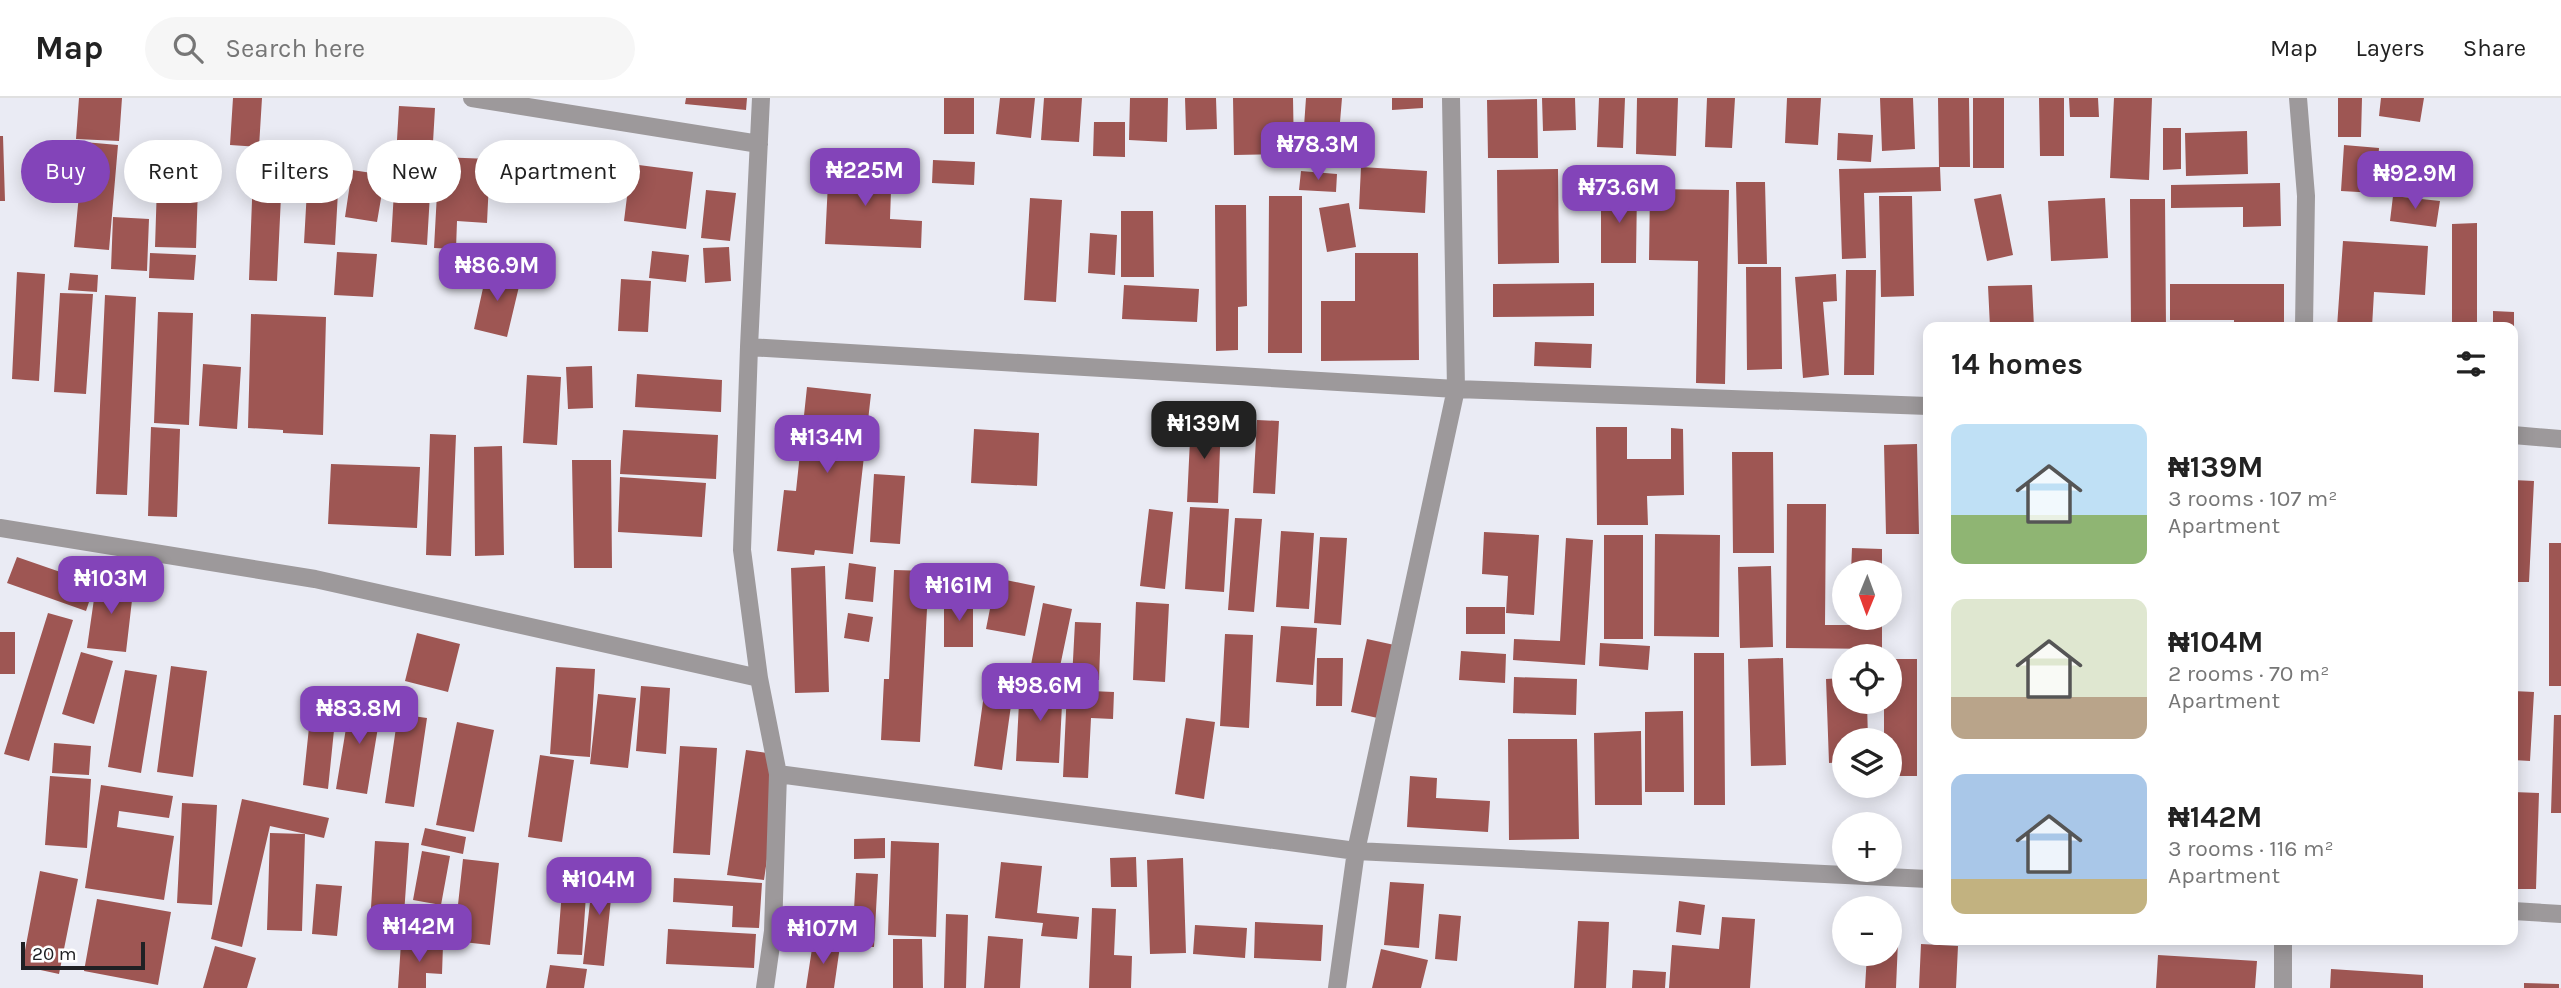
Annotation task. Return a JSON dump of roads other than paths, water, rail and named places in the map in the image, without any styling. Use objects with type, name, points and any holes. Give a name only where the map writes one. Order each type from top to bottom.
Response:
[{"type":"street","points":[[472,98],[759,144]]},
{"type":"street","points":[[761,98],[742,550],[759,678],[778,774],[773,931],[765,988]]},
{"type":"street","points":[[1337,988],[1356,851],[1456,389],[1451,98]]},
{"type":"street","points":[[2298,98],[2306,196],[2304,322]]},
{"type":"street","points":[[749,347],[1456,389],[1923,406]]},
{"type":"street","points":[[2518,435],[2561,439]]},
{"type":"street","points":[[0,528],[315,579],[759,678]]},
{"type":"street","points":[[778,774],[1356,851],[1923,879]]},
{"type":"street","points":[[2518,911],[2561,914]]},
{"type":"street","points":[[2283,945],[2283,988]]}]
